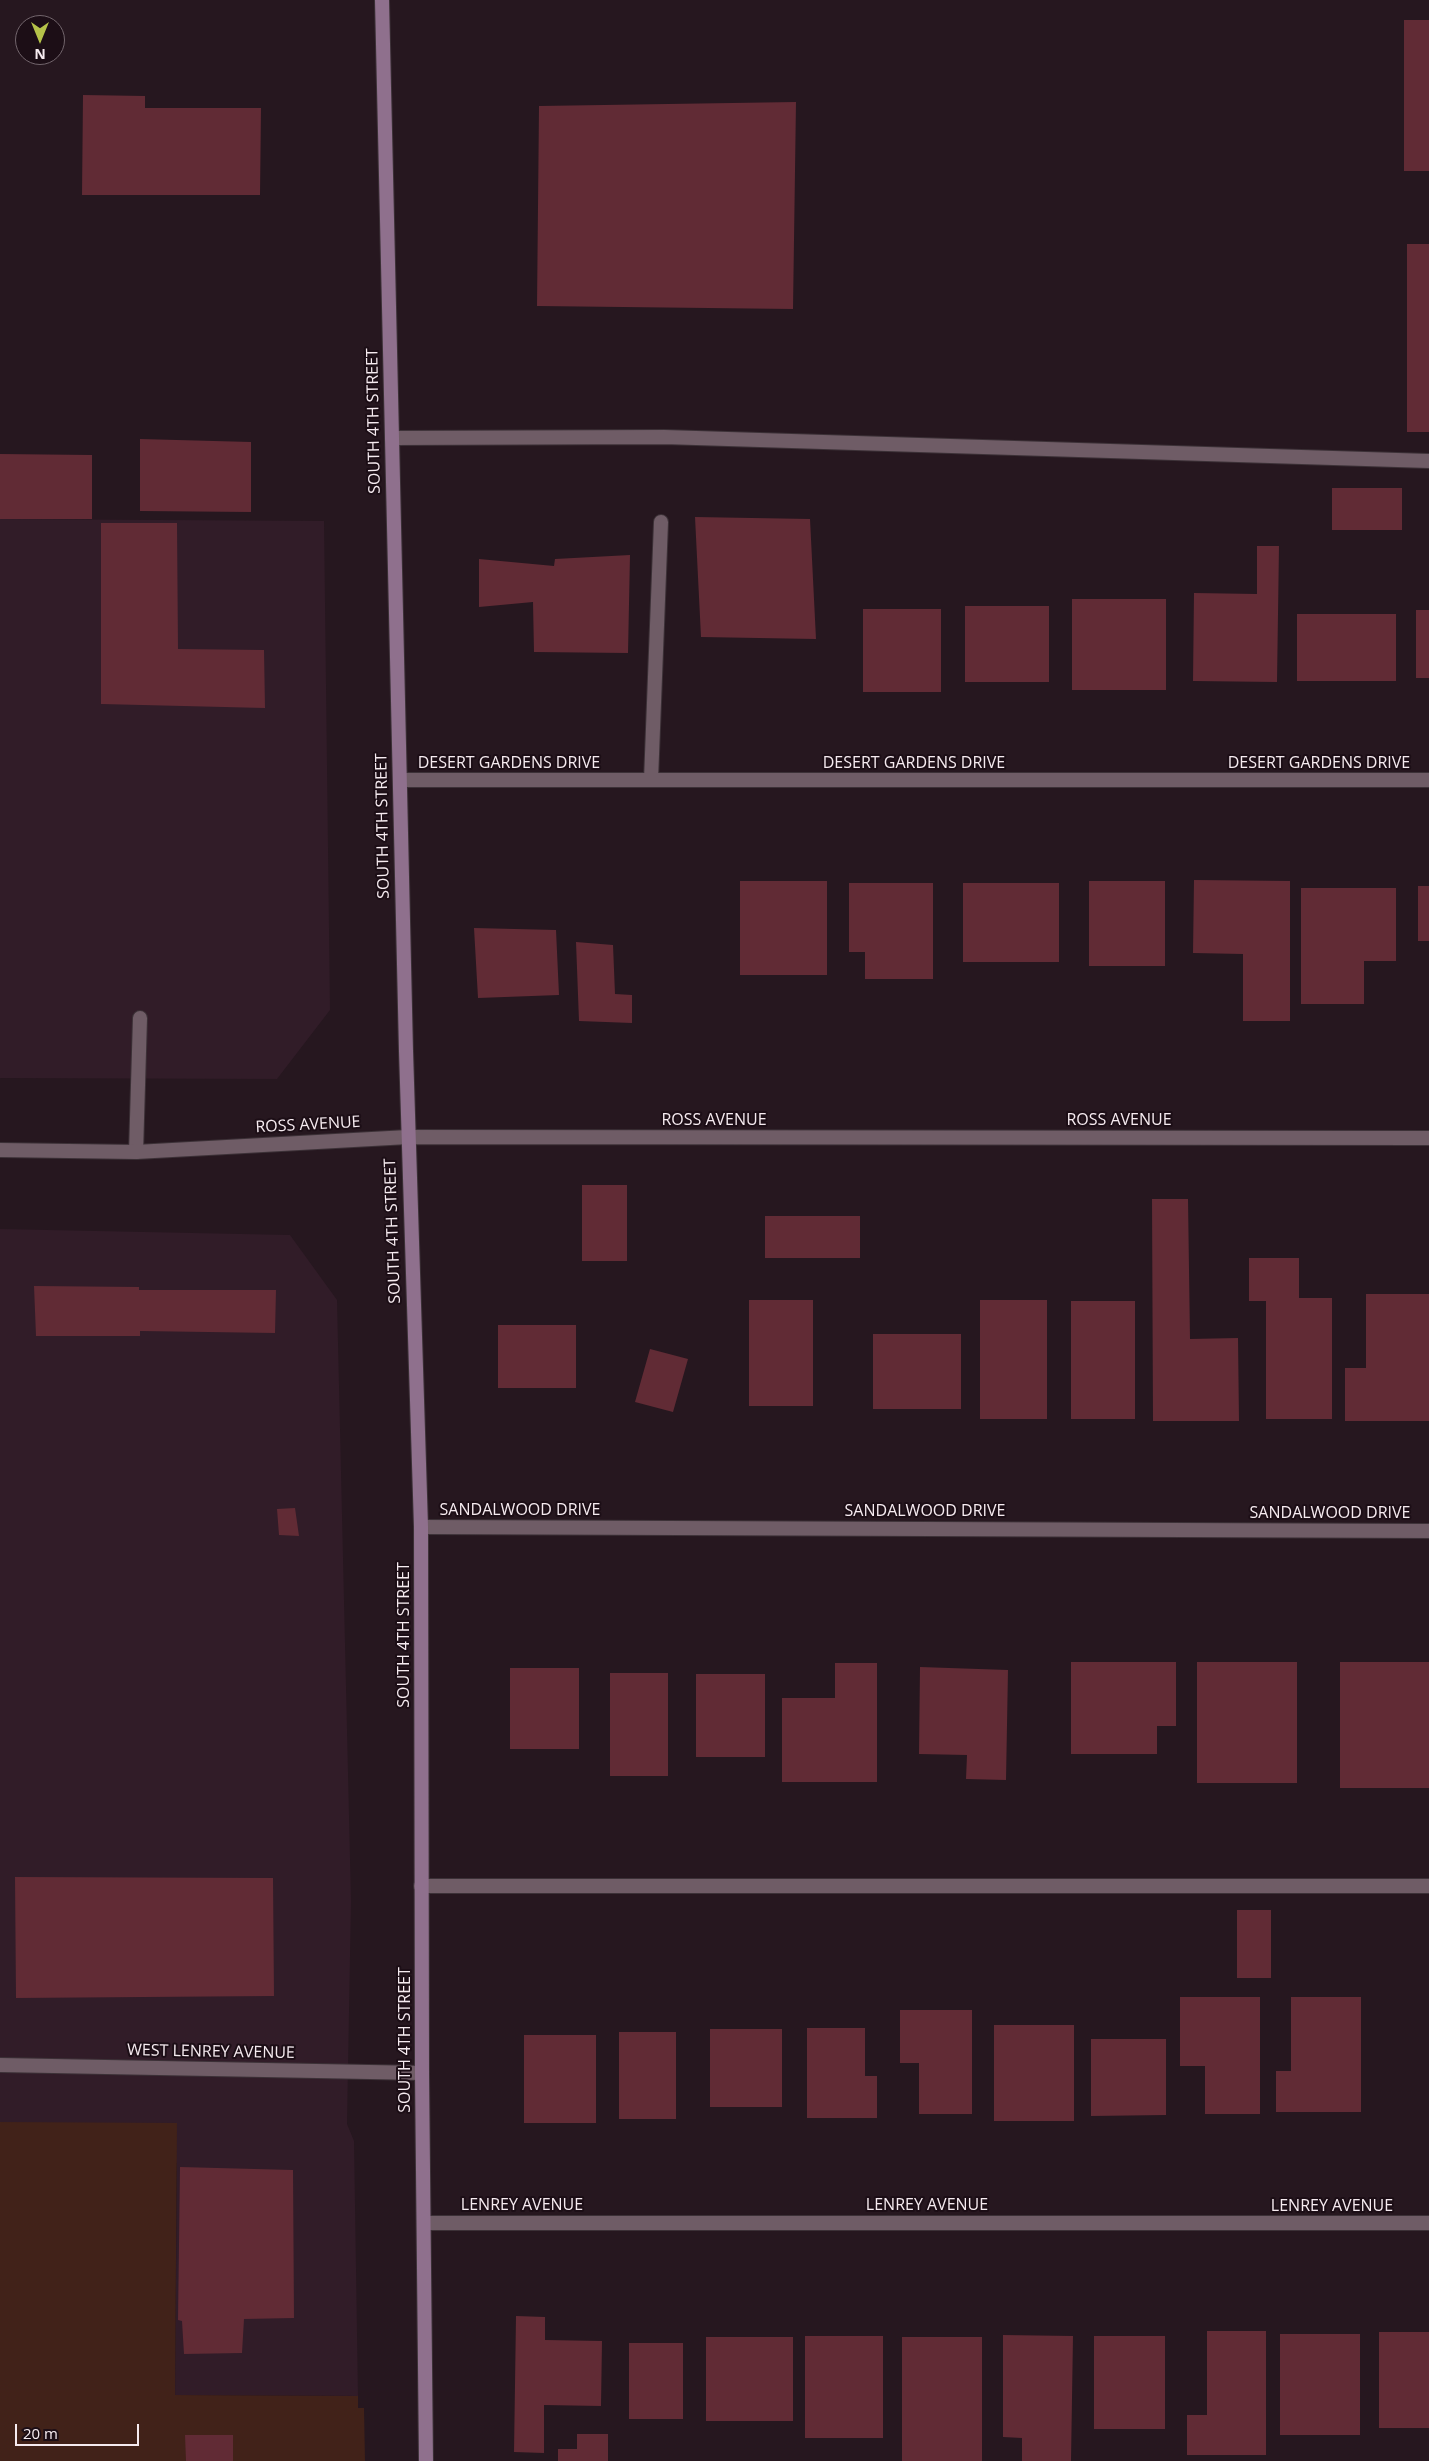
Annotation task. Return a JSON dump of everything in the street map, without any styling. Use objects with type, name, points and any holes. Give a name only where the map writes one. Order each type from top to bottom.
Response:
[{"type":"main road","name":"SOUTH 4TH STREET","points":[[382,0],[408,1137],[421,1527],[422,2073],[426,2461]]},
{"type":"street","points":[[392,438],[664,437],[1429,461]]},
{"type":"street","points":[[651,780],[661,522]]},
{"type":"street","name":"DESERT GARDENS DRIVE","points":[[400,780],[1429,780]]},
{"type":"street","points":[[136,1152],[140,1018]]},
{"type":"street","name":"ROSS AVENUE","points":[[0,1150],[136,1152],[408,1137],[1429,1138]]},
{"type":"street","name":"SANDALWOOD DRIVE","points":[[421,1527],[1429,1531]]},
{"type":"street","points":[[421,1886],[1429,1886]]},
{"type":"street","name":"WEST LENREY AVENUE","points":[[0,2065],[422,2073]]},
{"type":"street","name":"LENREY AVENUE","points":[[425,2223],[1429,2223]]},
{"type":"shaded area","points":[[0,519],[324,521],[330,1010],[277,1079],[0,1078]]},
{"type":"shaded area","points":[[0,1229],[290,1235],[337,1300],[351,1901],[347,2124],[354,2141],[358,2396],[175,2395],[177,2163],[0,2122]]},
{"type":"shaded area","points":[[0,2122],[177,2123],[175,2395],[358,2396],[358,2408],[364,2408],[365,2461],[0,2461]]},
{"type":"building","points":[[1404,20],[1429,20],[1429,171],[1404,171]]},
{"type":"building","points":[[83,95],[145,96],[145,108],[261,108],[260,195],[82,195]]},
{"type":"building","points":[[796,102],[793,309],[537,306],[539,106]]},
{"type":"building","points":[[1407,244],[1429,244],[1429,432],[1407,432]]},
{"type":"building","points":[[140,439],[251,442],[251,512],[140,511]]},
{"type":"building","points":[[0,454],[92,455],[92,519],[0,519]]},
{"type":"building","points":[[1332,488],[1402,488],[1402,530],[1332,530]]},
{"type":"building","points":[[695,517],[810,519],[816,639],[701,637]]},
{"type":"building","points":[[101,523],[177,523],[178,649],[264,650],[265,708],[101,704]]},
{"type":"building","points":[[1257,546],[1279,546],[1277,682],[1193,681],[1194,593],[1257,594]]},
{"type":"building","points":[[630,555],[628,653],[534,652],[533,602],[479,607],[479,559],[554,566],[555,559]]},
{"type":"building","points":[[1072,599],[1166,599],[1166,690],[1072,690]]},
{"type":"building","points":[[965,606],[1049,606],[1049,682],[965,682]]},
{"type":"building","points":[[863,609],[941,609],[941,692],[863,692]]},
{"type":"building","points":[[1416,610],[1429,610],[1429,678],[1416,678]]},
{"type":"building","points":[[1297,614],[1396,614],[1396,681],[1297,681]]},
{"type":"building","points":[[1194,880],[1290,881],[1290,1021],[1243,1021],[1243,954],[1193,953]]},
{"type":"building","points":[[740,881],[827,881],[827,975],[740,975]]},
{"type":"building","points":[[1089,881],[1165,881],[1165,966],[1089,966]]},
{"type":"building","points":[[849,883],[933,883],[933,979],[865,979],[865,952],[849,952]]},
{"type":"building","points":[[963,883],[1059,883],[1059,962],[963,962]]},
{"type":"building","points":[[1418,886],[1429,886],[1429,941],[1418,941]]},
{"type":"building","points":[[1301,888],[1396,888],[1396,961],[1364,961],[1364,1004],[1301,1004]]},
{"type":"building","points":[[474,928],[556,930],[559,995],[478,998]]},
{"type":"building","points":[[576,942],[613,945],[615,994],[632,995],[632,1023],[579,1021]]},
{"type":"building","points":[[582,1185],[627,1185],[627,1261],[582,1261]]},
{"type":"building","points":[[1152,1199],[1188,1199],[1190,1339],[1238,1338],[1239,1421],[1153,1421]]},
{"type":"building","points":[[765,1216],[860,1216],[860,1258],[765,1258]]},
{"type":"building","points":[[1249,1258],[1299,1258],[1299,1298],[1332,1298],[1332,1419],[1266,1419],[1266,1301],[1249,1301]]},
{"type":"building","points":[[34,1286],[139,1287],[139,1290],[276,1290],[275,1333],[140,1331],[140,1336],[36,1336]]},
{"type":"building","points":[[1366,1294],[1429,1294],[1429,1421],[1345,1421],[1345,1368],[1366,1368]]},
{"type":"building","points":[[749,1300],[813,1300],[813,1406],[749,1406]]},
{"type":"building","points":[[980,1300],[1047,1300],[1047,1419],[980,1419]]},
{"type":"building","points":[[1071,1301],[1135,1301],[1135,1419],[1071,1419]]},
{"type":"building","points":[[498,1325],[576,1325],[576,1388],[498,1388]]},
{"type":"building","points":[[873,1334],[961,1334],[961,1409],[873,1409]]},
{"type":"building","points":[[650,1349],[688,1359],[673,1412],[635,1402]]},
{"type":"building","points":[[295,1508],[299,1536],[279,1535],[277,1509]]},
{"type":"building","points":[[1071,1662],[1176,1662],[1176,1726],[1157,1726],[1157,1754],[1071,1754]]},
{"type":"building","points":[[1197,1662],[1297,1662],[1297,1783],[1197,1783]]},
{"type":"building","points":[[1340,1662],[1429,1662],[1429,1788],[1340,1788]]},
{"type":"building","points":[[835,1663],[877,1663],[877,1782],[782,1782],[782,1698],[835,1698]]},
{"type":"building","points":[[920,1667],[1008,1670],[1006,1780],[966,1779],[967,1755],[919,1754]]},
{"type":"building","points":[[510,1668],[579,1668],[579,1749],[510,1749]]},
{"type":"building","points":[[610,1673],[668,1673],[668,1776],[610,1776]]},
{"type":"building","points":[[696,1674],[765,1674],[765,1757],[696,1757]]},
{"type":"building","points":[[15,1877],[273,1878],[274,1996],[16,1998]]},
{"type":"building","points":[[1237,1910],[1271,1910],[1271,1978],[1237,1978]]},
{"type":"building","points":[[1180,1997],[1260,1997],[1260,2114],[1205,2114],[1205,2066],[1180,2066]]},
{"type":"building","points":[[1291,1997],[1361,1997],[1361,2112],[1276,2112],[1276,2071],[1291,2071]]},
{"type":"building","points":[[900,2010],[972,2010],[972,2114],[919,2114],[919,2063],[900,2063]]},
{"type":"building","points":[[994,2025],[1074,2025],[1074,2121],[994,2121]]},
{"type":"building","points":[[807,2028],[865,2028],[865,2076],[877,2076],[877,2118],[807,2118]]},
{"type":"building","points":[[710,2029],[782,2029],[782,2107],[710,2107]]},
{"type":"building","points":[[619,2032],[676,2032],[676,2119],[619,2119]]},
{"type":"building","points":[[524,2035],[596,2035],[596,2123],[524,2123]]},
{"type":"building","points":[[1091,2039],[1166,2039],[1166,2115],[1091,2116]]},
{"type":"building","points":[[180,2167],[293,2170],[294,2318],[244,2319],[242,2353],[184,2354],[182,2321],[178,2320]]},
{"type":"building","points":[[516,2316],[545,2317],[545,2340],[602,2341],[601,2406],[544,2405],[544,2453],[514,2452]]},
{"type":"building","points":[[1207,2331],[1266,2331],[1266,2455],[1187,2455],[1187,2415],[1207,2415]]},
{"type":"building","points":[[1379,2332],[1429,2332],[1429,2428],[1379,2428]]},
{"type":"building","points":[[1280,2334],[1360,2334],[1360,2435],[1280,2435]]},
{"type":"building","points":[[1003,2335],[1073,2336],[1071,2461],[1022,2461],[1022,2438],[1003,2437]]},
{"type":"building","points":[[805,2336],[883,2336],[883,2438],[805,2438]]},
{"type":"building","points":[[1094,2336],[1165,2336],[1165,2429],[1094,2429]]},
{"type":"building","points":[[706,2337],[793,2337],[793,2421],[706,2421]]},
{"type":"building","points":[[902,2337],[982,2337],[982,2461],[902,2461]]},
{"type":"building","points":[[629,2343],[683,2343],[683,2419],[629,2419]]},
{"type":"building","points":[[577,2434],[608,2434],[608,2461],[558,2461],[558,2449],[577,2449]]},
{"type":"building","points":[[185,2435],[233,2435],[233,2461],[186,2461]]}]
